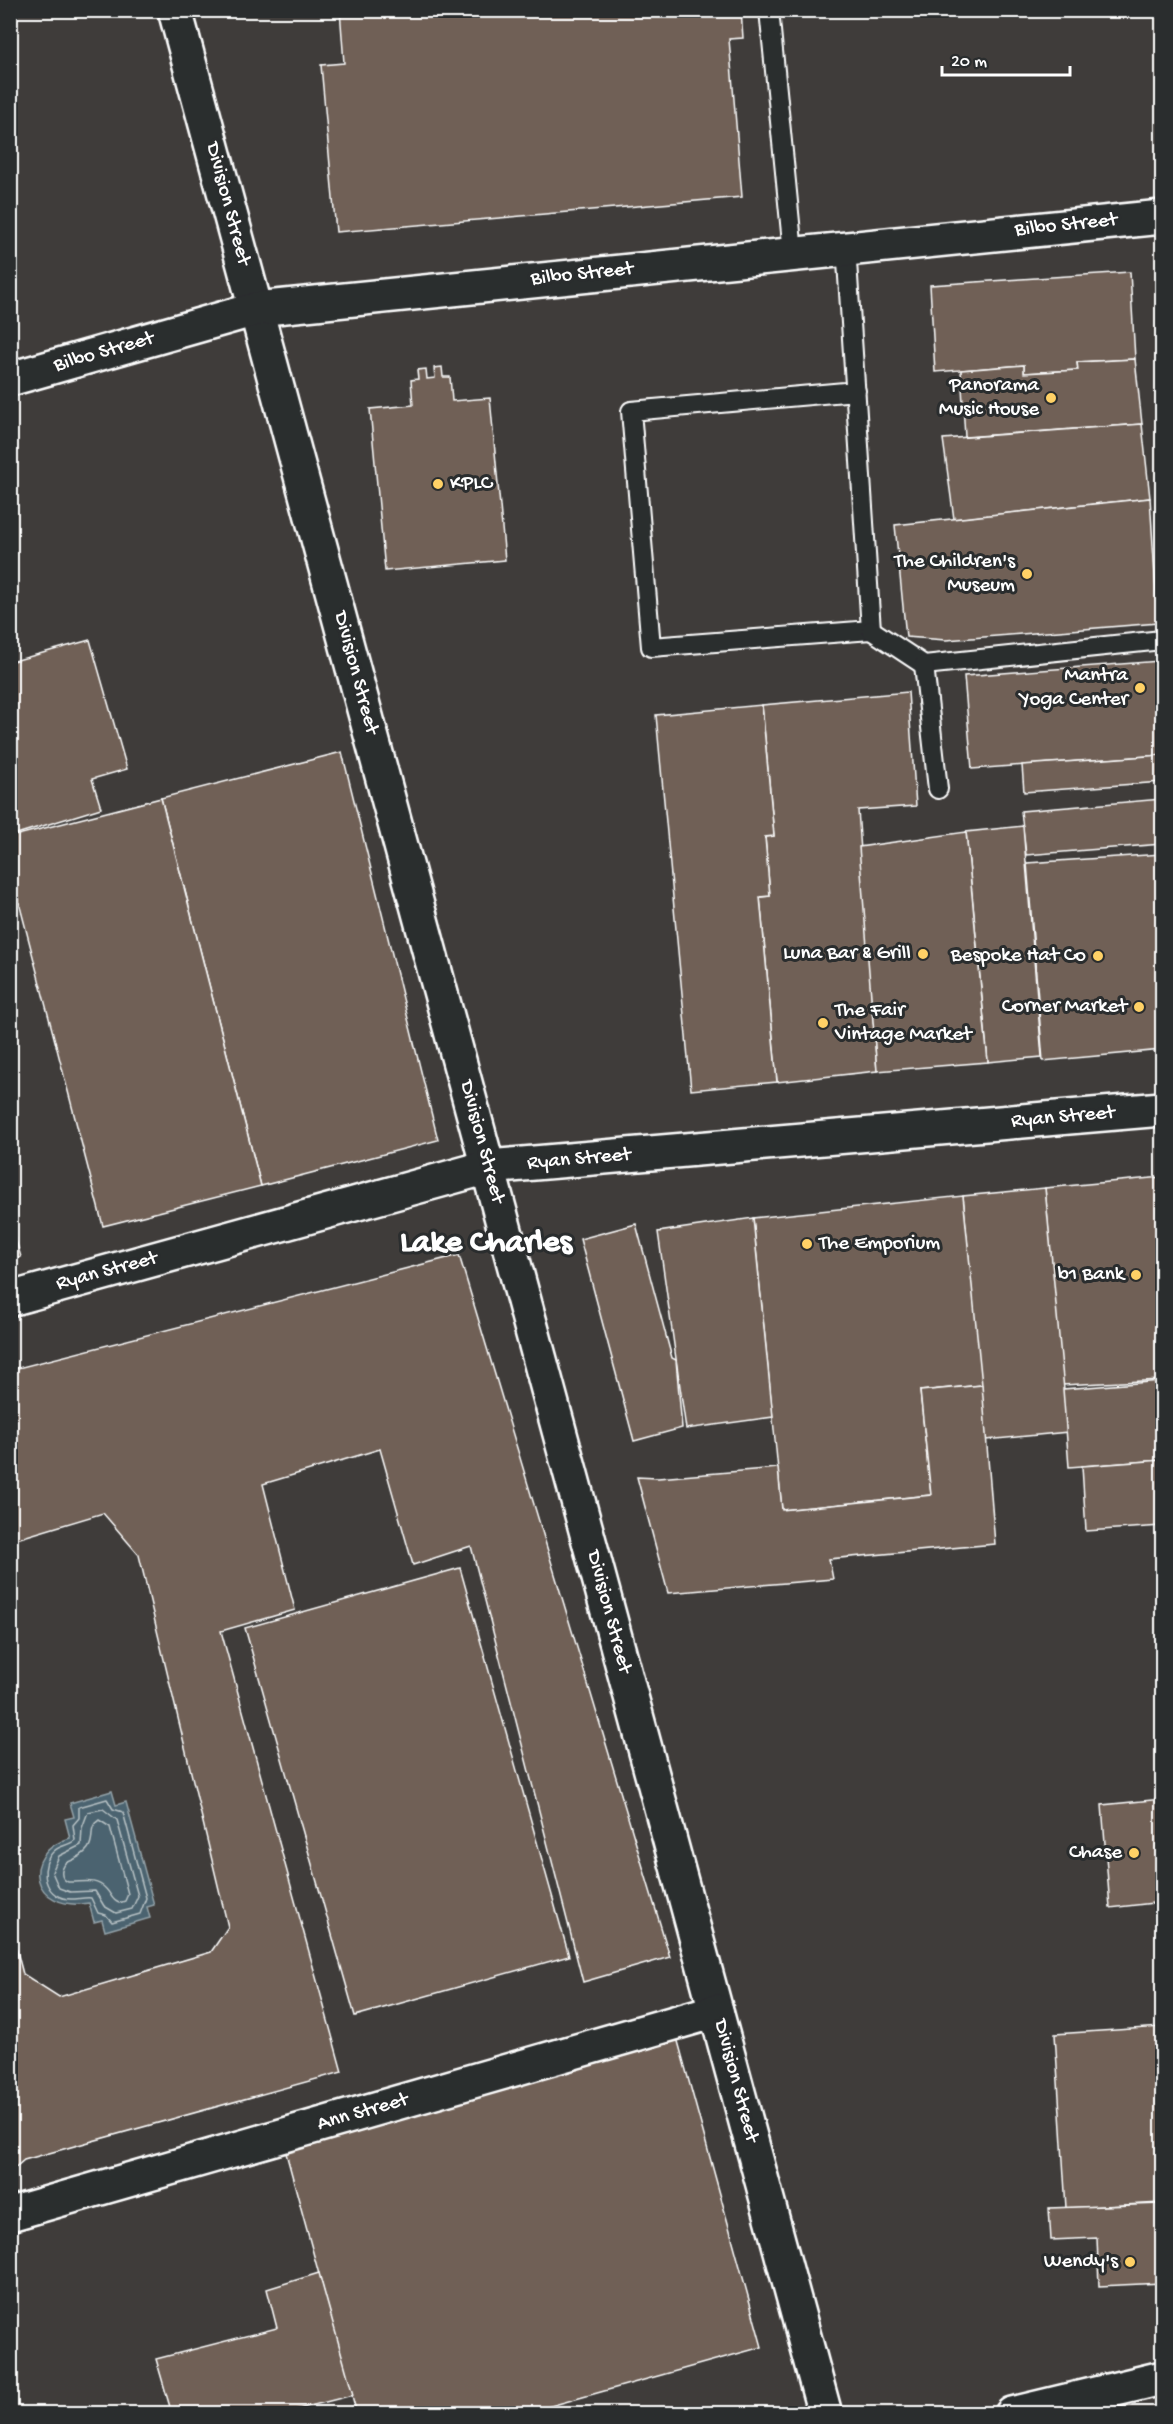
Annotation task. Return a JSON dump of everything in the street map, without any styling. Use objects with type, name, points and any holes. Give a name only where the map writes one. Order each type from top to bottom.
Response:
[{"type":"street","name":"Division Street","points":[[175,10],[825,2414]]},
{"type":"street","name":"Bilbo Street","points":[[10,379],[256,309],[1162,217]]},
{"type":"street","name":"Ryan Street","points":[[10,1299],[488,1167],[1162,1109]]},
{"type":"street","name":"Ann Street","points":[[10,2214],[717,2011]]},
{"type":"street","points":[[1011,2414],[1162,2378]]},
{"type":"lane","points":[[769,10],[793,254]]},
{"type":"lane","points":[[846,248],[872,630]]},
{"type":"lane","points":[[856,390],[631,411],[651,647],[872,630],[924,665],[1162,640]]},
{"type":"lane","points":[[924,665],[938,789]]},
{"type":"water","points":[[112,1791],[116,1805],[126,1802],[154,1905],[147,1907],[150,1918],[105,1931],[102,1920],[94,1922],[89,1903],[69,1904],[54,1899],[44,1891],[39,1880],[38,1868],[43,1856],[54,1846],[70,1838],[65,1819],[74,1817],[70,1803]]},
{"type":"building","points":[[340,10],[741,10],[743,38],[729,39],[742,197],[336,232],[321,65],[344,63]]},
{"type":"building","points":[[1130,272],[1135,359],[1077,362],[1078,370],[1024,373],[1024,365],[935,372],[930,285]]},
{"type":"building","name":"Panorama Music House","points":[[1135,359],[1142,424],[965,437],[961,370],[1024,365],[1024,373],[1078,370],[1077,362]]},
{"type":"building","name":"KPLC","points":[[442,367],[443,377],[450,377],[452,401],[490,398],[505,560],[385,571],[370,409],[413,405],[411,380],[418,379],[417,370],[426,369],[427,379],[435,378],[434,368]]},
{"type":"building","points":[[1142,424],[1150,498],[954,519],[943,439]]},
{"type":"building","name":"The Children's Museum","points":[[1150,498],[1158,623],[946,640],[906,637],[895,525]]},
{"type":"building","points":[[90,640],[127,769],[92,779],[101,808],[10,836],[10,662]]},
{"type":"building","points":[[1160,661],[1162,755],[972,769],[964,676]]},
{"type":"building","points":[[908,692],[916,806],[858,810],[877,1071],[777,1082],[760,897],[770,896],[765,837],[774,836],[762,705]]},
{"type":"building","points":[[762,705],[774,836],[765,837],[770,896],[760,897],[777,1082],[691,1090],[656,715]]},
{"type":"building","points":[[342,752],[438,1140],[261,1186],[161,798]]},
{"type":"building","points":[[1162,755],[1162,782],[1024,792],[1022,765]]},
{"type":"building","points":[[161,798],[261,1186],[103,1226],[10,868],[10,837]]},
{"type":"building","points":[[1162,799],[1162,844],[1026,855],[1021,811]]},
{"type":"building","points":[[1023,826],[1042,1057],[988,1062],[966,832]]},
{"type":"building","name":"Luna Bar & Grill","points":[[966,832],[988,1062],[877,1071],[859,847]]},
{"type":"building","name":"Bespoke Hat Co","points":[[1162,854],[1162,1050],[1043,1061],[1027,863]]},
{"type":"building","points":[[1162,1177],[1162,1380],[1062,1385],[1045,1188]]},
{"type":"building","points":[[1045,1188],[1068,1432],[986,1440],[963,1196]]},
{"type":"building","points":[[963,1196],[982,1385],[920,1391],[931,1495],[782,1510],[753,1218]]},
{"type":"building","points":[[753,1218],[773,1417],[686,1429],[658,1232]]},
{"type":"building","points":[[10,1221],[21,1257],[10,1261]]},
{"type":"building","points":[[636,1224],[672,1358],[676,1360],[682,1428],[634,1441],[580,1239]]},
{"type":"building","points":[[459,1255],[670,1957],[583,1982],[471,1546],[413,1565],[380,1449],[263,1484],[295,1610],[221,1631],[342,2072],[24,2160],[10,2172],[10,1925],[23,1974],[59,1997],[211,1952],[228,1927],[139,1555],[103,1513],[10,1541],[10,1370]]},
{"type":"building","points":[[1162,1381],[1162,1460],[1069,1467],[1063,1389]]},
{"type":"building","points":[[982,1385],[995,1544],[829,1559],[833,1579],[668,1593],[637,1477],[658,1478],[778,1468],[782,1510],[931,1495],[920,1391]]},
{"type":"building","points":[[1162,1460],[1162,1526],[1086,1531],[1082,1466]]},
{"type":"building","points":[[460,1568],[569,1956],[355,2016],[245,1628]]},
{"type":"building","name":"Chase","points":[[1162,1799],[1162,1902],[1110,1908],[1102,1805]]},
{"type":"building","points":[[1162,2027],[1162,2203],[1066,2208],[1055,2034]]},
{"type":"building","points":[[676,2034],[762,2347],[522,2414],[357,2414],[283,2142]]},
{"type":"building","name":"Wendy's","points":[[1162,2204],[1162,2283],[1099,2286],[1097,2238],[1051,2240],[1049,2208]]},
{"type":"building","points":[[319,2273],[353,2395],[279,2414],[172,2414],[156,2359],[277,2328],[267,2289]]},
{"type":"place","name":"Panorama Music House","points":[[1051,398]]},
{"type":"place","name":"KPLC","points":[[438,484]]},
{"type":"place","name":"The Children's Museum","points":[[1027,574]]},
{"type":"place","name":"Mantra Yoga Center","points":[[1140,688]]},
{"type":"place","name":"Luna Bar & Grill","points":[[923,954]]},
{"type":"place","name":"Bespoke Hat Co","points":[[1098,956]]},
{"type":"place","name":"Corner Market","points":[[1139,1007]]},
{"type":"place","name":"The Fair Vintage Market","points":[[823,1023]]},
{"type":"place","name":"The Emporium","points":[[807,1244]]},
{"type":"place","name":"b1 Bank","points":[[1136,1275]]},
{"type":"place","name":"Chase","points":[[1134,1853]]},
{"type":"place","name":"Wendy's","points":[[1130,2262]]},
{"type":"district","name":"Lake Charles","points":[[486,1244]]}]
